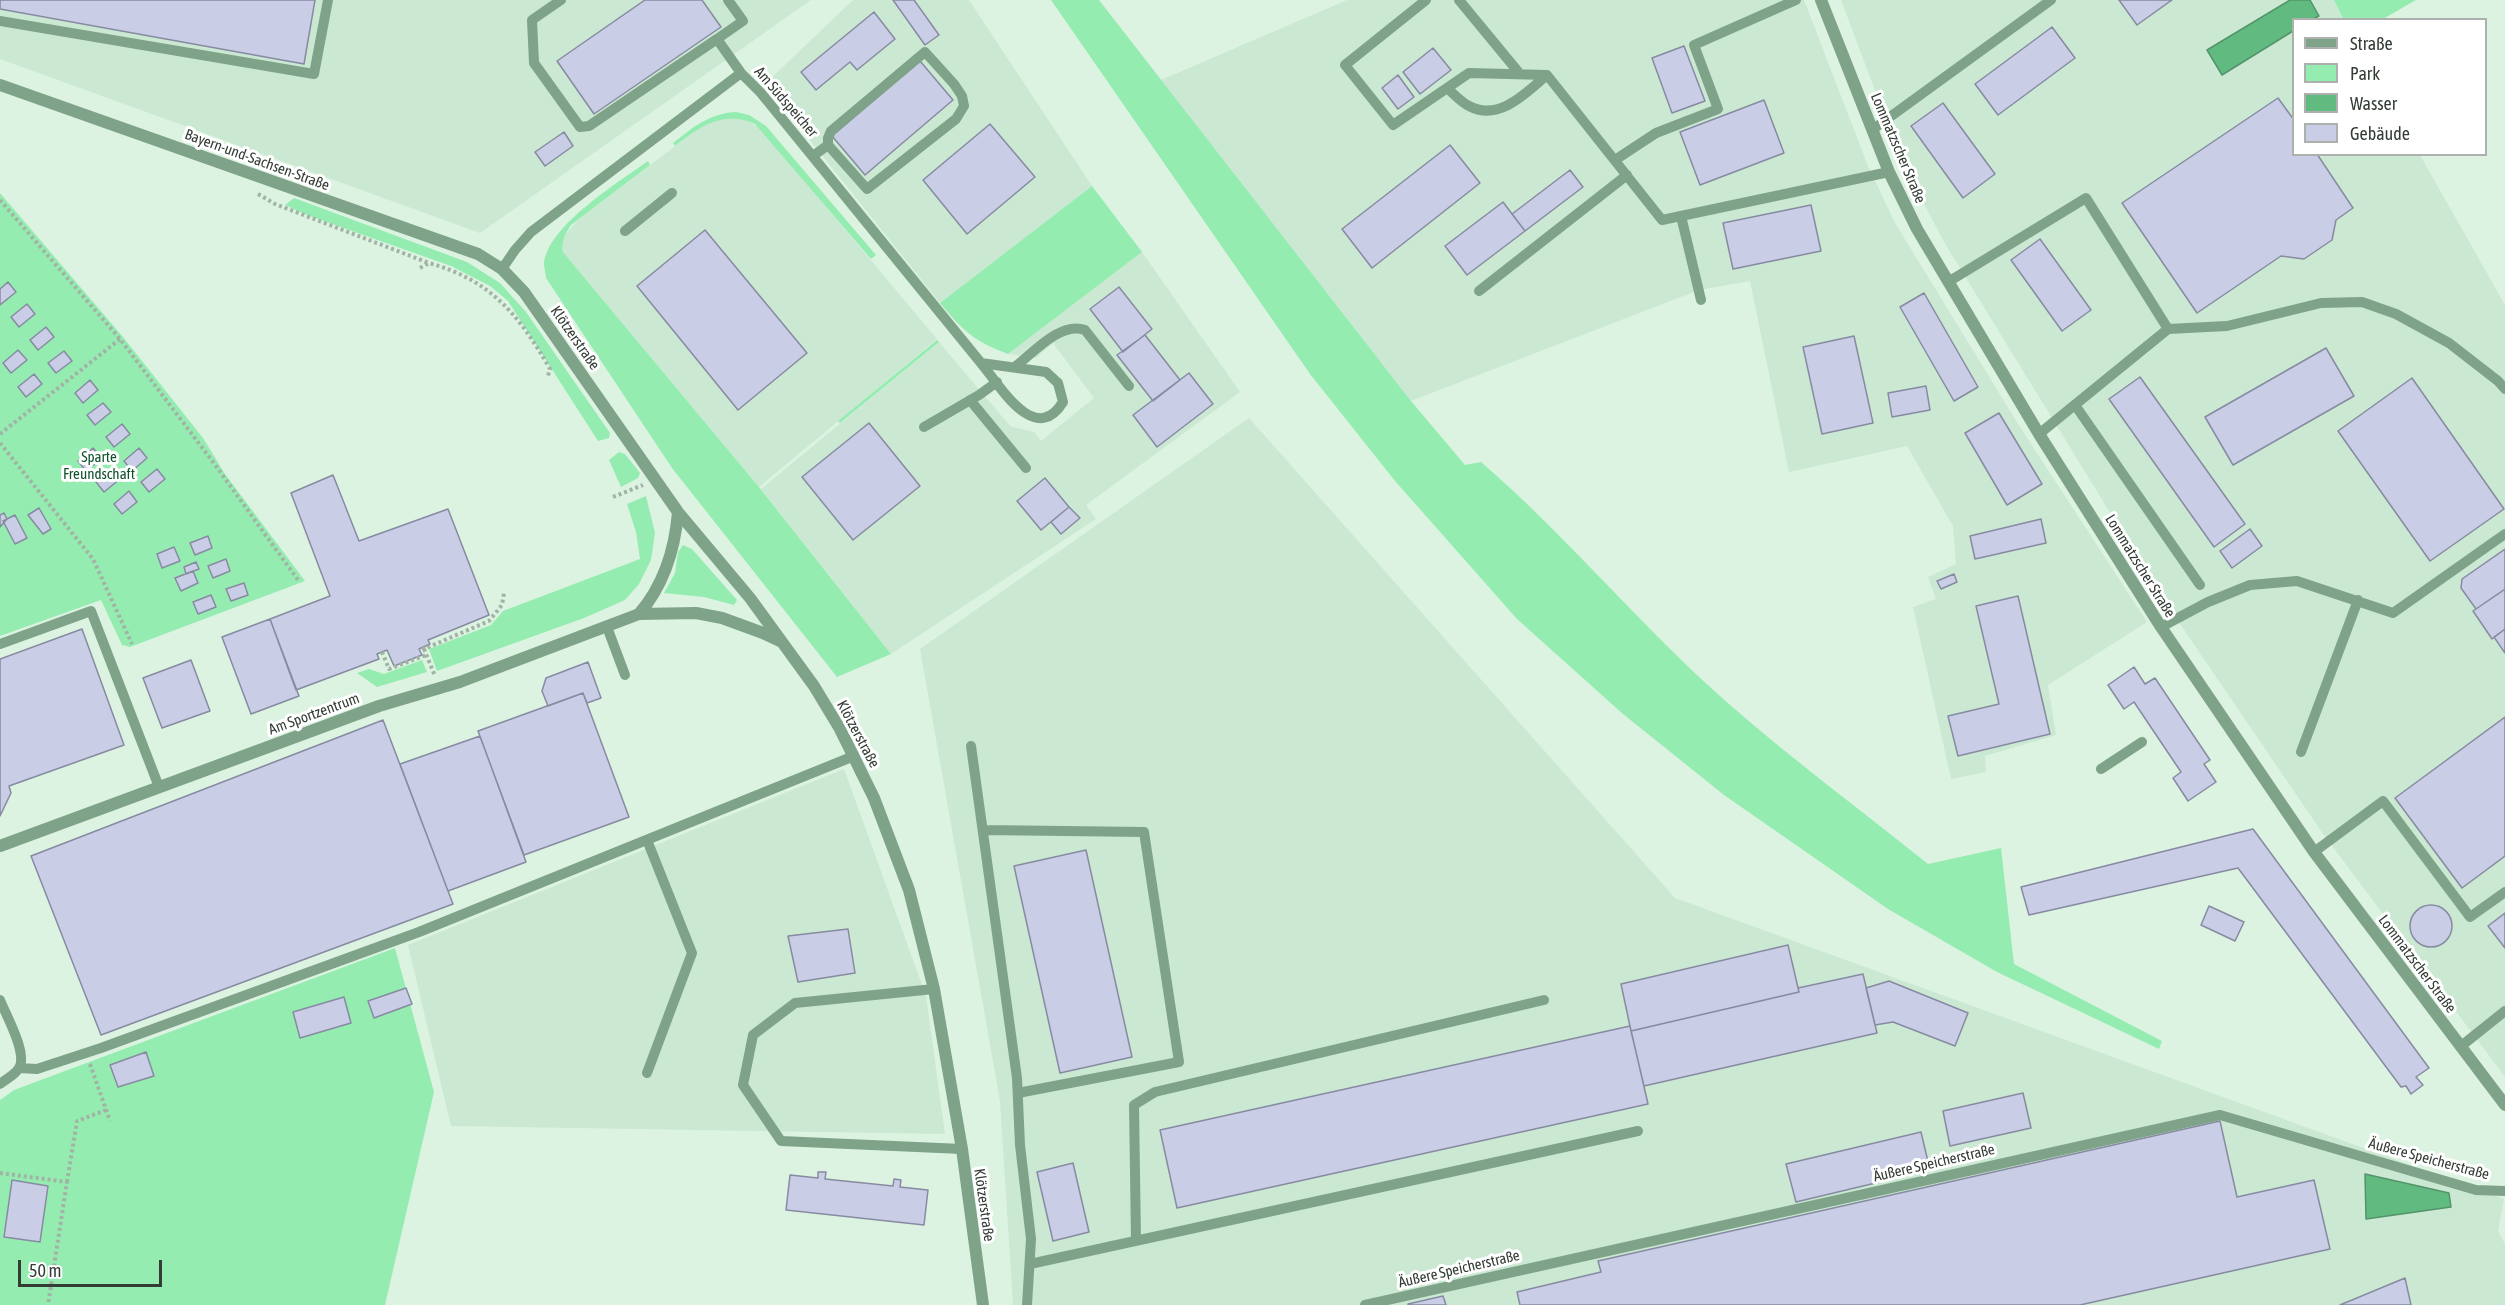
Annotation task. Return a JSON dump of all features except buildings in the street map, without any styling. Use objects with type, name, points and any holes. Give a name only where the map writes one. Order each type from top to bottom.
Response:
[{"type":"street","name":"Lommatzscher Straße","points":[[1821,0],[1889,172],[1917,229],[2039,434],[2162,627],[2314,852],[2505,1105]]},
{"type":"street","name":"Bayern-und-Sachsen-Straße","points":[[0,85],[478,254],[502,269]]},
{"type":"street","name":"Klötzerstraße","points":[[502,269],[524,292],[678,512],[750,598],[784,643],[814,686],[854,756],[874,798],[909,891],[934,989],[962,1149],[982,1305]]},
{"type":"street","points":[[639,614],[658,587],[676,528],[678,512]]},
{"type":"street","name":"Am Sportzentrum","points":[[0,846],[380,706],[460,682],[639,614],[696,613],[722,618],[784,643]]},
{"type":"lane","points":[[0,21],[314,74],[328,0]]},
{"type":"lane","points":[[561,0],[532,20],[534,63],[580,127],[589,126],[743,21],[728,0]]},
{"type":"lane","points":[[1426,0],[1345,66],[1393,125],[1469,73],[1547,75],[1662,220],[1889,172]]},
{"type":"lane","points":[[1460,0],[1520,74]]},
{"type":"lane","points":[[1615,160],[1656,133],[1718,109],[1694,45],[1796,0]]},
{"type":"lane","points":[[1872,130],[2051,0]]},
{"type":"lane","points":[[717,39],[741,73]]},
{"type":"lane","points":[[813,156],[828,145],[831,131],[925,52],[962,96],[964,106],[957,119],[867,189],[828,145]]},
{"type":"lane","name":"Am Südspeicher","points":[[502,269],[531,232],[741,73],[813,156],[981,363],[1022,413],[1042,419],[1056,414],[1063,402],[1058,383],[1046,372],[1016,366],[981,363]]},
{"type":"lane","points":[[1447,88],[1469,106],[1485,111],[1502,109],[1518,100],[1547,75]]},
{"type":"lane","points":[[1479,291],[1627,175]]},
{"type":"lane","points":[[625,231],[672,193]]},
{"type":"lane","points":[[1948,282],[2086,198],[2168,329]]},
{"type":"lane","points":[[1681,216],[1701,300]]},
{"type":"lane","points":[[2039,434],[2168,329],[2227,326],[2321,303],[2362,302],[2396,314],[2449,343],[2505,389]]},
{"type":"lane","points":[[1016,366],[1061,332],[1070,327],[1079,328],[1085,330],[1129,386]]},
{"type":"lane","points":[[924,427],[997,382]]},
{"type":"lane","points":[[970,400],[1026,468]]},
{"type":"lane","points":[[2075,405],[2200,585]]},
{"type":"lane","points":[[2162,627],[2208,602],[2250,585],[2297,581],[2393,613],[2505,534]]},
{"type":"lane","points":[[2301,752],[2358,600]]},
{"type":"lane","points":[[0,644],[91,611],[159,786]]},
{"type":"lane","points":[[607,627],[625,675]]},
{"type":"lane","points":[[2101,769],[2142,742]]},
{"type":"lane","points":[[970,746],[1012,1037],[1018,1094],[1020,1144],[1031,1239],[1027,1305]]},
{"type":"lane","points":[[19,1068],[37,1069],[85,1053],[419,932],[854,756]]},
{"type":"lane","points":[[2314,852],[2383,801],[2470,917],[2505,892]]},
{"type":"lane","points":[[983,830],[1144,832],[1179,1062],[1018,1094]]},
{"type":"lane","points":[[647,840],[692,953],[647,1072]]},
{"type":"lane","points":[[934,989],[795,1003],[753,1035],[743,1085],[781,1141],[962,1149]]},
{"type":"lane","points":[[0,1000],[21,1050],[22,1060],[19,1068],[0,1084]]},
{"type":"lane","points":[[1136,1240],[1134,1105],[1155,1092],[1544,1000]]},
{"type":"lane","points":[[2460,1047],[2505,1011]]},
{"type":"lane","name":"Äußere Speicherstraße","points":[[1365,1305],[2220,1115],[2476,1190],[2505,1191]]},
{"type":"lane","points":[[1030,1264],[1638,1131]]},
{"type":"path","points":[[250,190],[275,204],[447,268],[490,290],[504,304],[546,362],[550,369],[548,376]]},
{"type":"path","points":[[0,200],[120,339],[298,580]]},
{"type":"path","points":[[420,268],[429,263]]},
{"type":"path","points":[[0,434],[120,339]]},
{"type":"path","points":[[0,443],[93,559],[132,644]]},
{"type":"path","points":[[613,497],[642,486],[653,477]]},
{"type":"path","points":[[432,670],[423,648],[489,621],[502,605],[504,593]]},
{"type":"path","points":[[382,652],[389,669],[426,655]]},
{"type":"path","points":[[85,1053],[110,1121]]},
{"type":"path","points":[[48,1305],[77,1120],[106,1110]]},
{"type":"path","points":[[0,1173],[67,1182]]},
{"type":"shaded area","points":[[0,0],[811,0],[480,233],[0,59]]},
{"type":"shaded area","points":[[853,0],[969,0],[1092,186],[940,303],[765,84]]},
{"type":"shaded area","points":[[1347,0],[1804,0],[1868,166],[1895,223],[2020,427],[2147,622],[2048,685],[2056,735],[1985,756],[1986,772],[1951,779],[1913,607],[1936,599],[1928,577],[1956,564],[1953,526],[1907,446],[1789,472],[1750,281],[1699,290],[1411,401],[1161,80]]},
{"type":"shaded area","points":[[1841,0],[2334,0],[2343,18],[2292,18],[2292,156],[2421,156],[2505,305],[2505,1077],[2321,831],[2163,599],[1944,242],[1902,162]]},
{"type":"shaded area","points":[[718,119],[748,121],[761,129],[937,339],[759,487],[563,252],[562,245],[564,236],[578,220],[699,128]]},
{"type":"shaded area","points":[[1142,252],[1240,392],[1086,505],[1096,519],[891,654],[761,489],[939,342],[1010,426],[1034,432],[1041,441],[1094,398],[1053,343],[1036,358],[1008,354]]},
{"type":"shaded area","points":[[1249,418],[1675,898],[2504,1199],[2498,1231],[2505,1244],[2505,1305],[1013,1305],[1000,1101],[920,649]]},
{"type":"shaded area","points":[[844,769],[926,996],[945,1134],[451,1126],[408,945]]},
{"type":"green space","points":[[1051,0],[1099,0],[1411,401],[1465,465],[1481,462],[1545,521],[1666,645],[1729,704],[1928,864],[2001,848],[2014,964],[2162,1041],[2159,1049],[1997,972],[1888,909],[1724,795],[1623,714],[1517,619],[1395,481],[1310,374]]},
{"type":"green space","points":[[2334,0],[2416,0],[2385,18],[2343,18]]},
{"type":"green space","points":[[736,112],[749,115],[766,126],[876,255],[871,259],[755,124],[743,120],[722,120],[703,127],[675,146],[673,143],[710,118]]},
{"type":"green space","points":[[648,161],[650,165],[571,225],[564,238],[563,252],[759,487],[891,654],[837,677],[672,468],[546,278],[544,264],[548,250],[557,235],[586,206]]},
{"type":"green space","points":[[1092,186],[1142,252],[1008,354],[986,345],[963,328],[940,303]]},
{"type":"green space","name":"Sparte Freundschaft","points":[[0,193],[123,337],[203,438],[225,474],[305,581],[130,647],[122,645],[101,600],[0,636]]},
{"type":"green space","points":[[294,198],[467,262],[500,283],[526,312],[610,433],[609,438],[598,441],[508,301],[490,286],[451,266],[285,205]]},
{"type":"green space","points":[[937,340],[939,342],[840,423],[838,421]]},
{"type":"green space","points":[[619,452],[625,454],[640,473],[638,478],[621,487],[609,460]]},
{"type":"green space","points":[[646,496],[655,533],[651,560],[639,584],[625,600],[584,618],[437,671],[429,649],[491,625],[503,611],[640,559],[636,532],[627,504]]},
{"type":"green space","points":[[683,545],[692,549],[737,600],[734,605],[704,597],[664,593],[675,573],[678,552]]},
{"type":"green space","points":[[422,660],[427,672],[377,687],[357,673],[369,669],[384,674]]},
{"type":"green space","points":[[395,948],[434,1092],[385,1305],[0,1305],[0,1100],[14,1090]]},
{"type":"water","points":[[2290,0],[2310,0],[2319,16],[2292,18],[2292,32],[2222,75],[2207,50]]},
{"type":"water","points":[[2365,1174],[2449,1193],[2451,1207],[2366,1219]]}]
